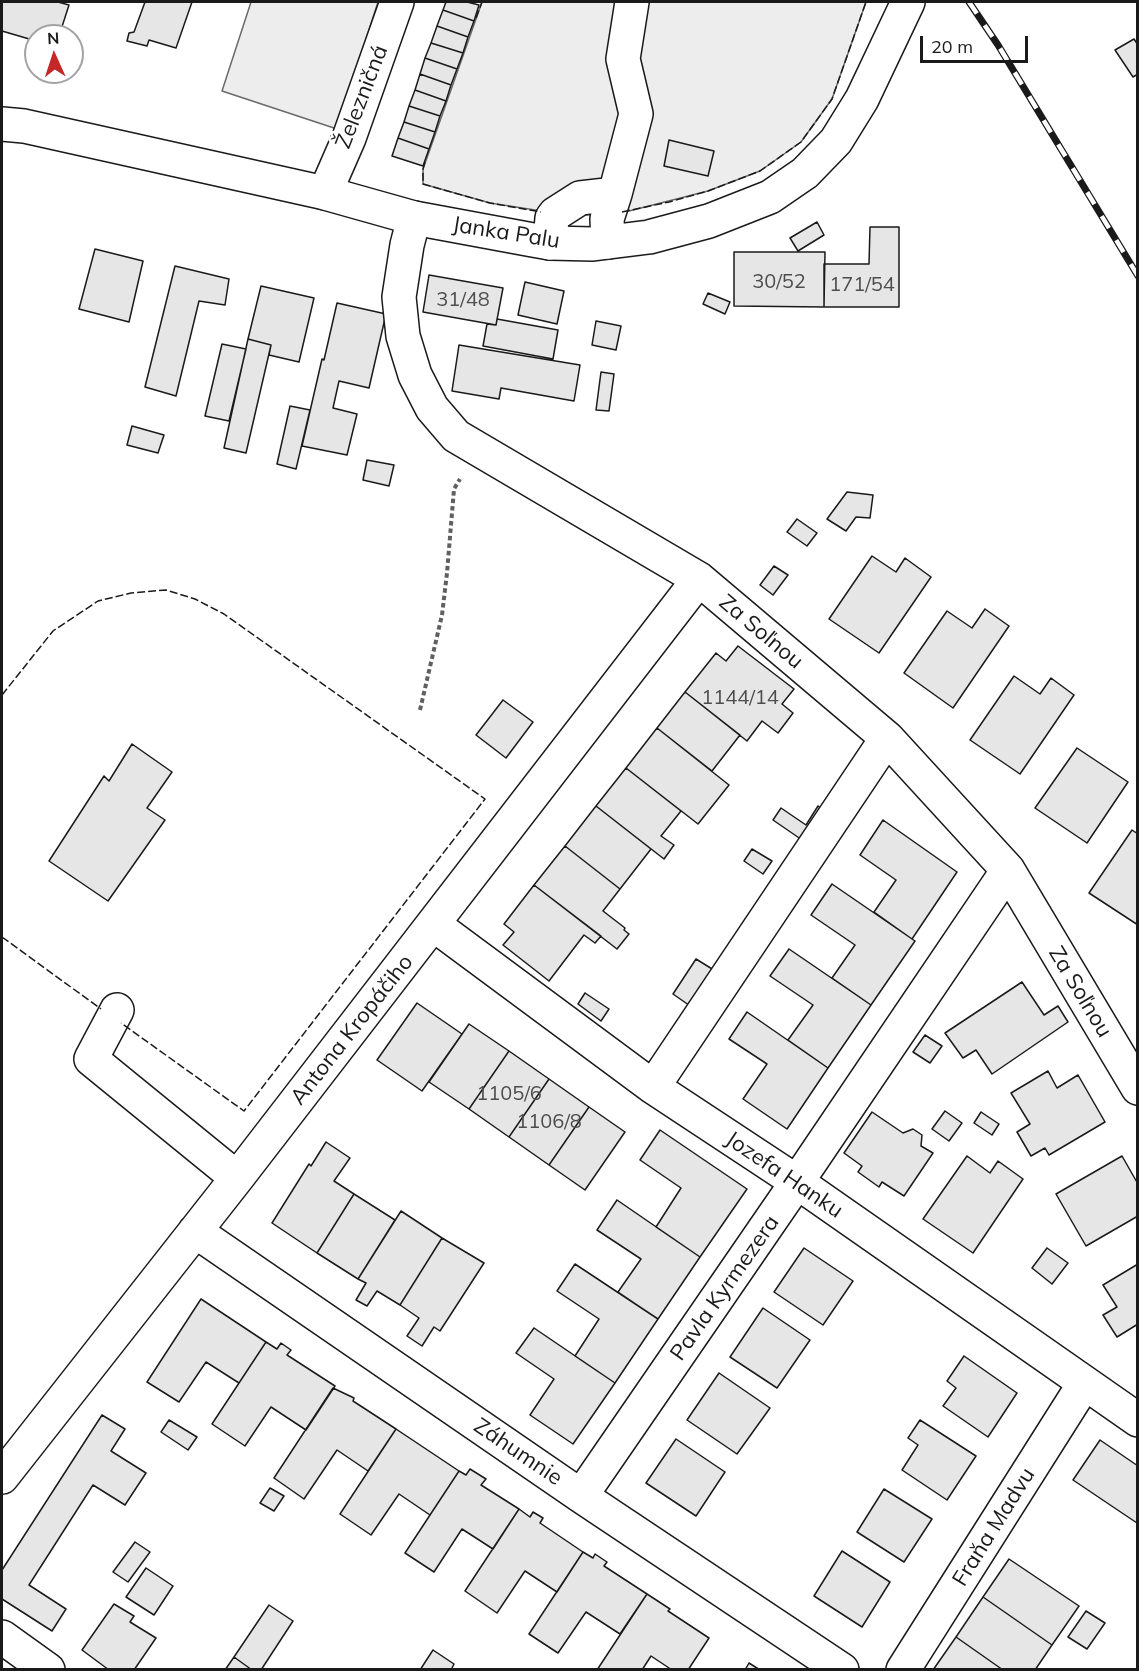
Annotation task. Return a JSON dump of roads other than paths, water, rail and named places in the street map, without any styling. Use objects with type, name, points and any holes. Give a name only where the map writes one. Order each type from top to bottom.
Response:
[{"type":"street","name":"Železničná","points":[[325,193],[349,138],[398,2]]},
{"type":"street","points":[[608,242],[607,219],[636,114],[623,59],[632,2]]},
{"type":"street","name":"Janka Palu","points":[[2,124],[24,126],[325,193],[414,218],[550,243],[608,242],[649,237],[709,221],[770,197],[805,173],[836,141],[862,99],[908,2]]},
{"type":"street","points":[[550,243],[552,218],[555,214],[580,198],[615,194]]},
{"type":"street","name":"Za Soľnou","points":[[414,218],[407,245],[399,297],[403,336],[416,375],[432,408],[456,436],[699,579],[887,738],[1008,870],[1137,1088]]},
{"type":"street","name":"Antona Kropáčiho","points":[[2,1477],[237,1178],[699,579]]},
{"type":"street","points":[[653,1087],[887,738]]},
{"type":"street","name":"Pavla Kyrmezera","points":[[582,1496],[798,1182],[1008,870]]},
{"type":"street","name":"Jozefa Hanku","points":[[433,924],[653,1087],[798,1182],[1137,1420]]},
{"type":"street","points":[[117,1010],[91,1059],[237,1178]]},
{"type":"street","name":"Záhumnie","points":[[195,1231],[582,1496],[842,1670]]},
{"type":"street","name":"Fraňa Madvu","points":[[903,1670],[1084,1384]]},
{"type":"street","points":[[2,1637],[48,1670]]},
{"type":"railway","points":[[969,2],[998,45],[1138,276]]}]
